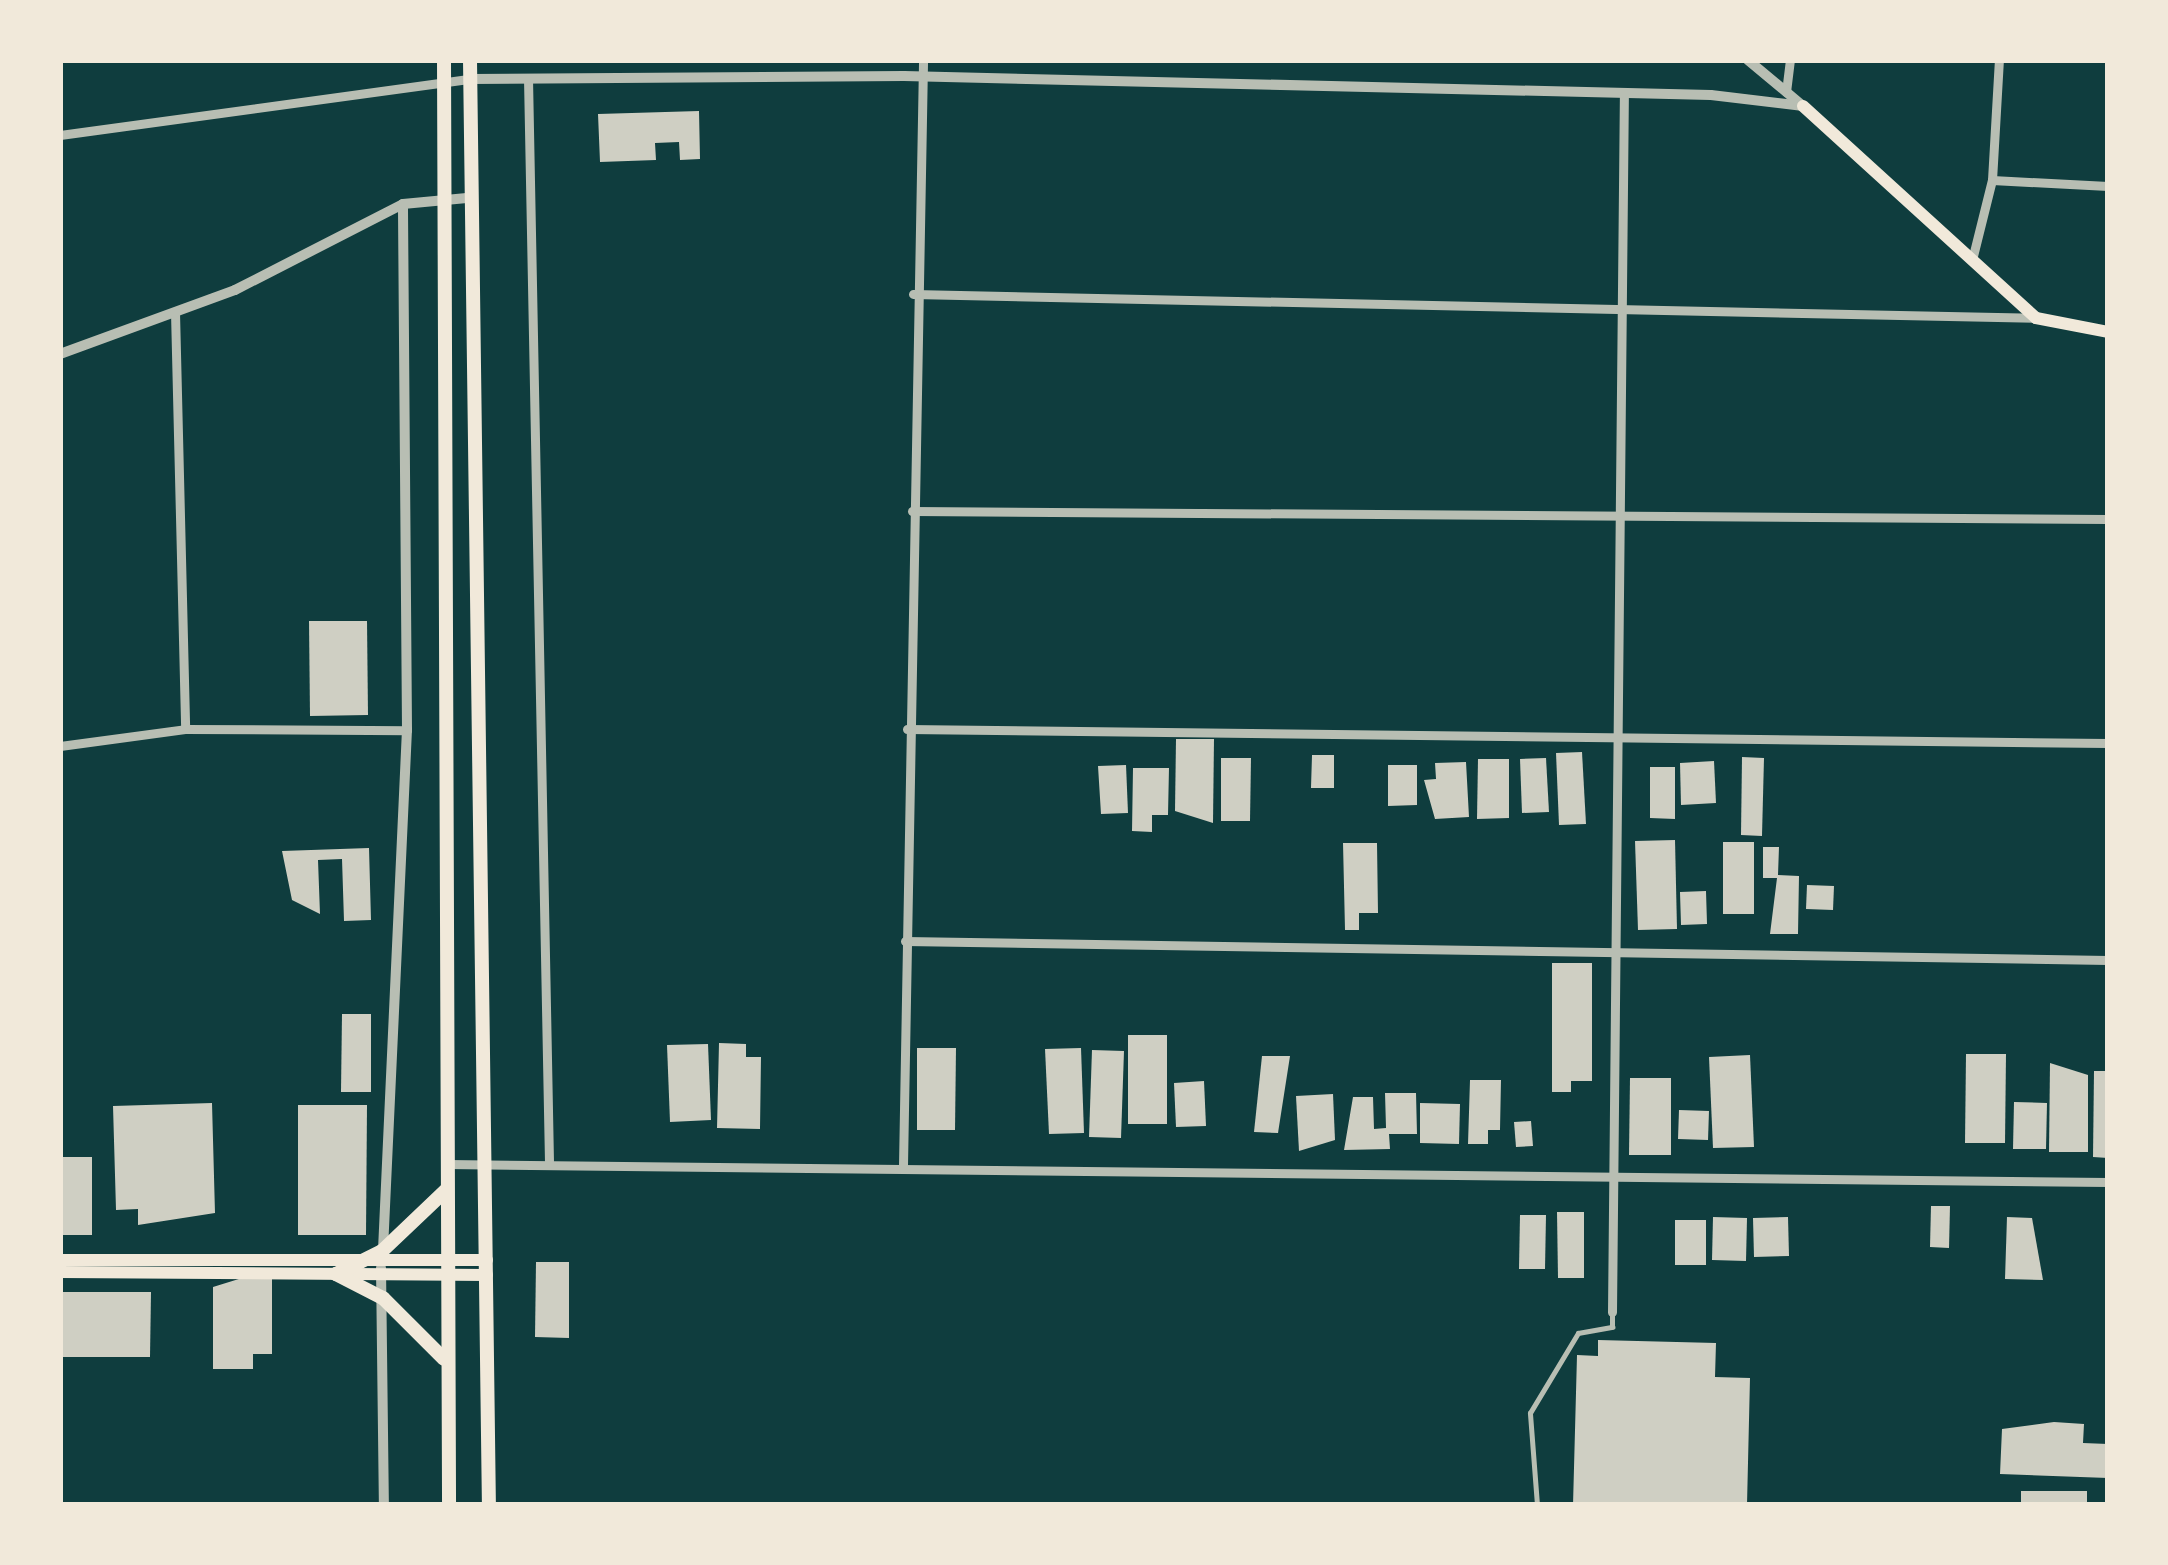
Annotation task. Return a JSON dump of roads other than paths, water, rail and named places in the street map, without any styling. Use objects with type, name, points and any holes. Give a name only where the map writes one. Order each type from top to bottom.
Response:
[{"type":"highway","points":[[445,60],[449,1505]]},
{"type":"highway","points":[[470,60],[467,198],[490,1162],[489,1505]]},
{"type":"highway","points":[[336,1274],[362,1262],[382,1262],[446,1190]]},
{"type":"highway","points":[[336,1274],[382,1298],[445,1360]]},
{"type":"main road","points":[[1803,106],[2036,318],[2108,332]]},
{"type":"main road","points":[[60,1260],[362,1262]]},
{"type":"main road","points":[[60,1272],[336,1274],[382,1262],[487,1268]]},
{"type":"street","points":[[903,1165],[913,294],[923,60]]},
{"type":"street","points":[[1748,60],[1803,106]]},
{"type":"street","points":[[1786,92],[1790,60]]},
{"type":"street","points":[[1972,260],[1992,180],[1999,60]]},
{"type":"street","points":[[60,135],[343,103],[444,77],[924,77],[1624,94],[1803,106]]},
{"type":"street","points":[[529,78],[549,1161]]},
{"type":"street","points":[[1612,1312],[1608,1173],[1624,94]]},
{"type":"street","points":[[1992,180],[2108,186]]},
{"type":"street","points":[[60,354],[176,312],[403,205],[467,198]]},
{"type":"street","points":[[384,1505],[382,1262],[407,730],[403,205]]},
{"type":"street","points":[[913,294],[2036,318]]},
{"type":"street","points":[[176,312],[185,729]]},
{"type":"street","points":[[912,511],[2108,519]]},
{"type":"street","points":[[60,746],[185,729],[407,730]]},
{"type":"street","points":[[907,729],[2108,743]]},
{"type":"street","points":[[905,941],[2108,960]]},
{"type":"street","points":[[446,1164],[549,1161],[2108,1182]]},
{"type":"lane","points":[[1537,1505],[1530,1413],[1578,1333],[1612,1327],[1612,1312]]}]
